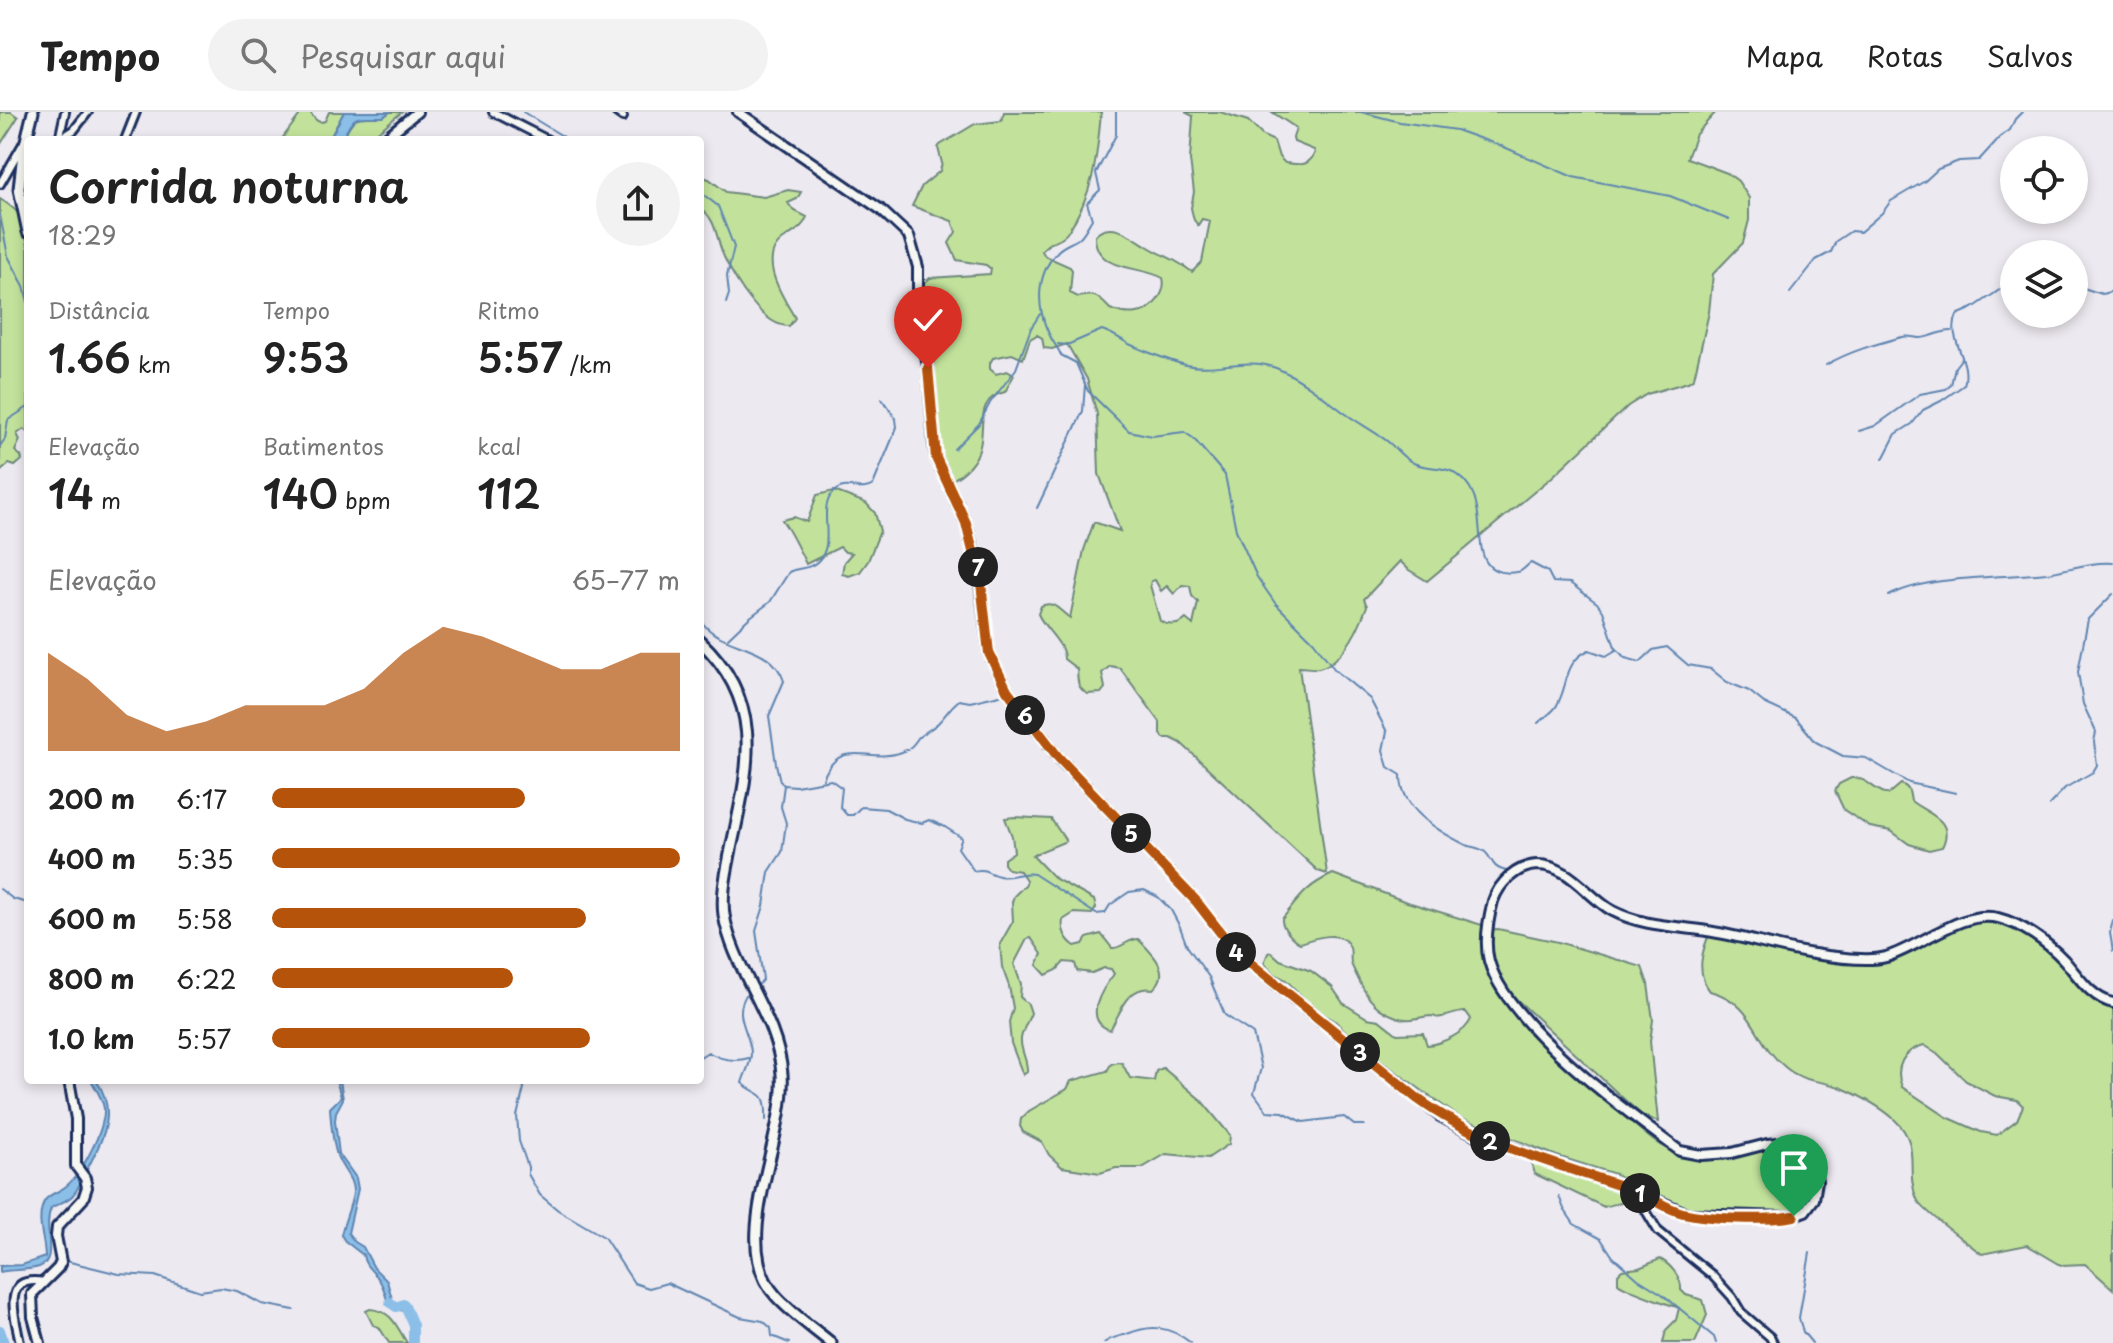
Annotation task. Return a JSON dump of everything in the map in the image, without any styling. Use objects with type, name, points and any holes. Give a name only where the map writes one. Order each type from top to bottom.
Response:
[{"type":"main road","points":[[27,136],[33,112]]},
{"type":"main road","points":[[704,645],[727,670],[742,703],[747,727],[745,771],[726,874],[724,912],[730,937],[769,1030],[782,1073],[781,1103],[757,1222],[758,1259],[763,1275],[776,1296],[831,1343]]},
{"type":"street","points":[[59,136],[65,112]]},
{"type":"street","points":[[64,136],[74,130],[88,112]]},
{"type":"street","points":[[127,136],[136,112]]},
{"type":"street","points":[[388,136],[417,112]]},
{"type":"street","points":[[493,112],[540,136]]},
{"type":"street","points":[[616,112],[623,117]]},
{"type":"street","points":[[738,112],[880,209],[909,236],[918,267],[918,302],[936,458],[966,523],[978,567],[989,653],[1007,690],[1058,757],[1196,901],[1234,950],[1440,1116],[1480,1137],[1633,1190],[1688,1214],[1789,1217],[1812,1205],[1817,1181],[1813,1159],[1800,1146],[1789,1142],[1701,1155],[1680,1151],[1540,1036],[1497,980],[1489,962],[1486,941],[1496,894],[1508,878],[1528,866],[1539,865],[1562,871],[1607,908],[1635,920],[1708,931],[1815,954],[1870,959],[1885,957],[1967,920],[1995,917],[2039,938],[2063,959],[2095,995],[2113,1003]]},
{"type":"street","points":[[0,184],[24,142]]},
{"type":"street","points":[[40,1343],[31,1303],[32,1294],[54,1274],[61,1262],[57,1227],[83,1199],[87,1187],[85,1178],[77,1170],[76,1119],[70,1084]]},
{"type":"street","points":[[1633,1190],[1658,1231],[1712,1275],[1741,1312],[1773,1343]]},
{"type":"street","points":[[20,1343],[13,1303],[14,1290],[21,1283],[44,1282]]},
{"type":"green space","points":[[0,112],[11,112],[18,117],[0,145]]},
{"type":"green space","points":[[302,112],[310,112],[322,122],[329,112],[344,112],[331,136],[284,136]]},
{"type":"green space","points":[[390,112],[402,112],[373,136],[344,136],[357,118],[383,117]]},
{"type":"green space","points":[[1004,112],[1101,112],[1089,190],[1067,233],[1042,251],[1045,256],[1072,270],[1070,293],[1078,297],[1096,297],[1110,309],[1130,314],[1143,312],[1153,305],[1163,290],[1163,278],[1120,266],[1102,256],[1095,236],[1101,231],[1121,231],[1192,272],[1202,262],[1210,221],[1202,219],[1198,225],[1191,208],[1194,192],[1190,160],[1193,116],[1185,112],[1220,112],[1248,121],[1263,136],[1274,141],[1279,157],[1285,163],[1299,164],[1309,161],[1314,150],[1294,142],[1296,128],[1272,112],[1716,112],[1696,134],[1687,158],[1727,173],[1738,181],[1749,198],[1749,220],[1743,243],[1713,274],[1709,312],[1694,378],[1647,394],[1628,406],[1552,477],[1427,581],[1400,561],[1364,599],[1367,606],[1364,615],[1343,652],[1328,665],[1299,667],[1327,874],[1318,871],[1181,743],[1164,738],[1160,733],[1160,722],[1120,668],[1110,666],[1102,673],[1105,688],[1101,693],[1087,694],[1083,691],[1078,683],[1077,669],[1064,659],[1061,647],[1038,614],[1041,606],[1050,604],[1070,618],[1084,550],[1094,522],[1120,531],[1099,474],[1097,414],[1087,379],[1067,344],[1044,348],[1042,338],[1037,335],[1030,339],[1023,359],[1012,354],[993,358],[990,369],[996,374],[1007,371],[1014,375],[1005,392],[989,400],[985,407],[976,457],[966,470],[952,480],[937,454],[923,284],[930,278],[990,274],[991,269],[986,265],[957,260],[949,243],[956,232],[952,221],[912,206],[922,186],[940,171],[940,145],[975,124],[1001,121]],"holes":[[[1155,580],[1161,591],[1167,586],[1174,594],[1182,585],[1190,586],[1192,596],[1198,602],[1193,625],[1186,619],[1173,624],[1160,621],[1151,581]]]},
{"type":"green space","points":[[704,177],[726,192],[764,197],[788,190],[801,192],[797,199],[788,203],[793,210],[807,217],[798,229],[776,246],[772,256],[774,277],[795,318],[789,326],[769,319],[750,300],[724,257],[706,213]]},
{"type":"green space","points":[[0,199],[19,214],[24,227],[24,429],[17,434],[20,440],[15,451],[22,460],[15,466],[9,464],[0,472]]},
{"type":"green space","points":[[834,491],[866,503],[875,513],[880,531],[868,561],[860,572],[849,576],[842,574],[844,562],[852,553],[840,547],[806,564],[782,520],[794,517],[807,522],[817,495]]},
{"type":"green space","points":[[1851,778],[1862,780],[1889,794],[1901,784],[1906,787],[1911,801],[1943,824],[1945,838],[1942,847],[1929,850],[1909,844],[1891,831],[1870,827],[1844,810],[1835,791],[1839,784]]},
{"type":"green space","points":[[1005,818],[1051,819],[1066,841],[1032,855],[1054,878],[1094,900],[1096,908],[1092,914],[1074,913],[1063,920],[1069,941],[1075,946],[1101,934],[1112,948],[1138,939],[1161,969],[1159,983],[1153,989],[1131,995],[1110,1030],[1097,1019],[1096,1012],[1100,996],[1114,974],[1111,969],[1104,968],[1092,973],[1077,971],[1075,963],[1064,962],[1046,975],[1037,965],[1042,954],[1031,938],[1027,939],[1014,964],[1021,984],[1020,997],[1028,1004],[1031,1013],[1021,1039],[1027,1068],[1023,1075],[1011,1043],[1009,1022],[1013,1008],[1002,967],[1000,944],[1013,921],[1014,896],[1026,884],[1020,871],[1008,869],[1004,864],[1004,859],[1014,852]]},
{"type":"green space","points":[[1333,874],[1404,901],[1482,925],[1488,962],[1512,1002],[1553,1047],[1636,1126],[1661,1146],[1688,1155],[1718,1153],[1773,1140],[1792,1145],[1805,1156],[1812,1171],[1810,1193],[1805,1201],[1786,1212],[1684,1208],[1615,1174],[1557,1156],[1459,1117],[1363,1048],[1334,1020],[1315,1010],[1286,980],[1273,973],[1264,963],[1271,952],[1280,960],[1311,971],[1332,987],[1343,1003],[1367,1018],[1379,1020],[1397,1034],[1423,1033],[1427,1045],[1452,1037],[1468,1024],[1471,1019],[1466,1012],[1439,1018],[1409,1019],[1385,1012],[1372,1002],[1363,989],[1351,964],[1351,950],[1346,942],[1328,936],[1300,943],[1291,936],[1282,919],[1310,888]]},
{"type":"green space","points":[[1990,917],[2034,935],[2063,962],[2088,994],[2103,1006],[2113,1007],[2113,1289],[2085,1264],[2061,1265],[2027,1245],[1982,1254],[1957,1236],[1917,1199],[1913,1188],[1911,1148],[1903,1129],[1894,1119],[1848,1091],[1806,1079],[1785,1067],[1766,1046],[1746,1014],[1725,997],[1710,991],[1701,969],[1711,930],[1811,952],[1886,955],[1971,918]],"holes":[[[1924,1045],[1966,1081],[1995,1096],[2017,1100],[2023,1106],[2017,1120],[1997,1135],[1981,1132],[1947,1117],[1902,1087],[1899,1073],[1906,1055]]]},
{"type":"green space","points":[[1498,929],[1558,942],[1642,967],[1648,984],[1653,1020],[1650,1041],[1658,1122],[1642,1115],[1511,994],[1494,963],[1489,930]]},
{"type":"green space","points":[[1122,1063],[1130,1078],[1154,1081],[1156,1071],[1163,1068],[1201,1100],[1230,1135],[1229,1144],[1208,1158],[1166,1154],[1142,1168],[1116,1168],[1100,1173],[1062,1167],[1049,1155],[1042,1142],[1023,1132],[1021,1119],[1029,1111],[1067,1089],[1071,1081],[1107,1071],[1111,1064]]},
{"type":"green space","points":[[1529,1154],[1592,1174],[1639,1197],[1604,1207],[1535,1174]]},
{"type":"green space","points":[[1660,1259],[1675,1272],[1686,1295],[1703,1300],[1707,1315],[1695,1343],[1663,1343],[1666,1330],[1676,1320],[1679,1308],[1618,1283],[1618,1274],[1622,1270],[1639,1268]]},
{"type":"green space","points":[[370,1309],[389,1316],[407,1343],[389,1343],[379,1327],[373,1325],[366,1311]]},
{"type":"water","points":[[344,112],[390,112],[383,117],[357,118],[344,136],[331,136]]},
{"type":"water","points":[[93,1084],[98,1084],[107,1105],[105,1128],[76,1191],[70,1198],[51,1208],[48,1258],[39,1267],[0,1272],[0,1266],[22,1265],[45,1257],[40,1220],[43,1203],[71,1181],[91,1151],[103,1118],[104,1109]]},
{"type":"water","points":[[337,1084],[341,1084],[343,1099],[335,1121],[339,1154],[356,1178],[358,1189],[348,1233],[363,1247],[374,1268],[387,1281],[393,1302],[410,1312],[415,1343],[409,1343],[411,1329],[404,1311],[391,1308],[381,1283],[363,1255],[341,1235],[353,1187],[338,1157],[333,1136],[330,1108],[341,1097]]},
{"type":"waterway","points":[[523,112],[562,136]]},
{"type":"waterway","points":[[1116,112],[1116,135],[1096,173],[1100,190],[1087,203],[1092,219],[1080,237],[1057,252],[1042,281],[1040,302],[1050,337],[1061,355],[1076,363],[1088,391],[1129,431],[1152,436],[1184,432],[1225,475],[1236,530],[1257,577],[1275,603],[1314,642],[1335,670],[1370,699],[1387,732],[1383,750],[1388,767],[1401,775],[1402,787],[1414,808],[1433,826],[1466,845],[1484,851],[1495,865],[1507,871]]},
{"type":"waterway","points":[[1361,112],[1400,122],[1456,130],[1573,177],[1670,196],[1729,220]]},
{"type":"waterway","points":[[1790,293],[1816,260],[1831,252],[1836,241],[1851,231],[1860,232],[1891,201],[1925,181],[1938,169],[1959,161],[1979,160],[2010,130],[2022,112]]},
{"type":"waterway","points":[[704,195],[718,206],[734,247],[727,276],[729,294],[726,303]]},
{"type":"waterway","points":[[0,215],[8,256],[24,286]]},
{"type":"waterway","points":[[1883,459],[1896,434],[1912,424],[1923,410],[1964,385],[1965,367],[1954,324],[1957,315],[2000,290]]},
{"type":"waterway","points":[[2088,290],[2102,294],[2113,291]]},
{"type":"waterway","points":[[954,449],[979,424],[990,403],[1016,369],[1031,328],[1040,314]]},
{"type":"waterway","points":[[1058,344],[1067,345],[1102,330],[1143,350],[1186,365],[1208,367],[1253,363],[1286,372],[1382,437],[1410,461],[1451,471],[1466,483],[1475,498],[1482,550],[1487,563],[1498,571],[1517,572],[1531,563],[1548,572],[1553,582],[1570,583],[1603,611],[1615,647],[1625,658],[1640,662],[1653,650],[1667,647],[1688,665],[1711,669],[1727,682],[1796,718],[1816,742],[1843,756],[1866,758],[1909,783],[1956,793]]},
{"type":"waterway","points":[[1826,365],[1854,352],[1902,337],[1921,338],[1952,331]]},
{"type":"waterway","points":[[1859,431],[1875,426],[1920,394],[1946,389],[1951,385],[1955,367],[1962,358]]},
{"type":"waterway","points":[[1037,508],[1083,411],[1085,385]]},
{"type":"waterway","points":[[728,638],[770,602],[789,572],[811,566],[824,553],[827,505],[836,490],[873,485],[897,427],[896,419],[882,399]]},
{"type":"waterway","points":[[0,446],[5,439],[8,420],[24,410]]},
{"type":"waterway","points":[[1889,596],[1923,584],[2046,573],[2088,564],[2113,563]]},
{"type":"waterway","points":[[2049,805],[2065,788],[2093,772],[2097,765],[2096,732],[2083,704],[2078,672],[2088,619],[2113,594]]},
{"type":"waterway","points":[[704,625],[715,634],[773,662],[784,681],[769,716],[776,764],[784,785],[781,807],[786,823],[782,852],[769,872],[764,906],[756,931],[763,979],[757,987]]},
{"type":"waterway","points":[[1538,723],[1556,708],[1571,667],[1581,655],[1589,650],[1606,656],[1616,650]]},
{"type":"waterway","points":[[823,779],[830,765],[848,754],[892,755],[906,750],[959,700],[970,702],[1004,694]]},
{"type":"waterway","points":[[784,785],[831,780],[842,788],[840,807],[847,815],[853,815],[861,807],[886,809],[905,819],[922,823],[929,820],[962,838],[958,848],[974,871],[985,870],[1003,877],[1034,874],[1096,914],[1105,913],[1110,905],[1129,892],[1144,890],[1158,897],[1171,910],[1187,946],[1209,977],[1225,1015],[1253,1034],[1261,1068],[1254,1093],[1267,1111],[1283,1112],[1303,1122],[1344,1117],[1354,1125],[1364,1125]]},
{"type":"waterway","points":[[0,889],[13,899],[24,902]]},
{"type":"waterway","points":[[2113,920],[2110,933],[2113,951]]},
{"type":"waterway","points":[[748,992],[743,1000],[741,1016],[751,1057],[742,1083],[763,1098],[766,1120]]},
{"type":"waterway","points":[[704,1054],[708,1052],[728,1060],[749,1058]]},
{"type":"waterway","points":[[523,1084],[517,1116],[519,1141],[528,1174],[540,1195],[558,1210],[604,1237],[634,1283],[649,1288],[667,1283],[740,1317],[763,1321],[771,1328],[772,1336],[789,1343]]},
{"type":"waterway","points":[[1559,1196],[1574,1224],[1601,1239],[1613,1257],[1714,1337],[1716,1343]]},
{"type":"waterway","points":[[1810,1253],[1799,1318],[1803,1332],[1812,1343]]},
{"type":"waterway","points":[[66,1261],[119,1274],[155,1276],[200,1291],[221,1288],[237,1291],[262,1304],[294,1310]]},
{"type":"waterway","points":[[390,1302],[396,1307],[404,1304],[413,1325],[413,1343]]},
{"type":"waterway","points":[[1104,1343],[1115,1337],[1152,1328],[1168,1330],[1191,1343]]},
{"type":"waterway","points":[[0,1330],[4,1343]]},
{"type":"route","points":[[928,368],[936,458],[966,523],[981,583],[989,653],[1007,690],[1058,757],[1196,901],[1234,950],[1440,1116],[1480,1137],[1644,1194],[1681,1213],[1754,1218],[1794,1216]]}]
